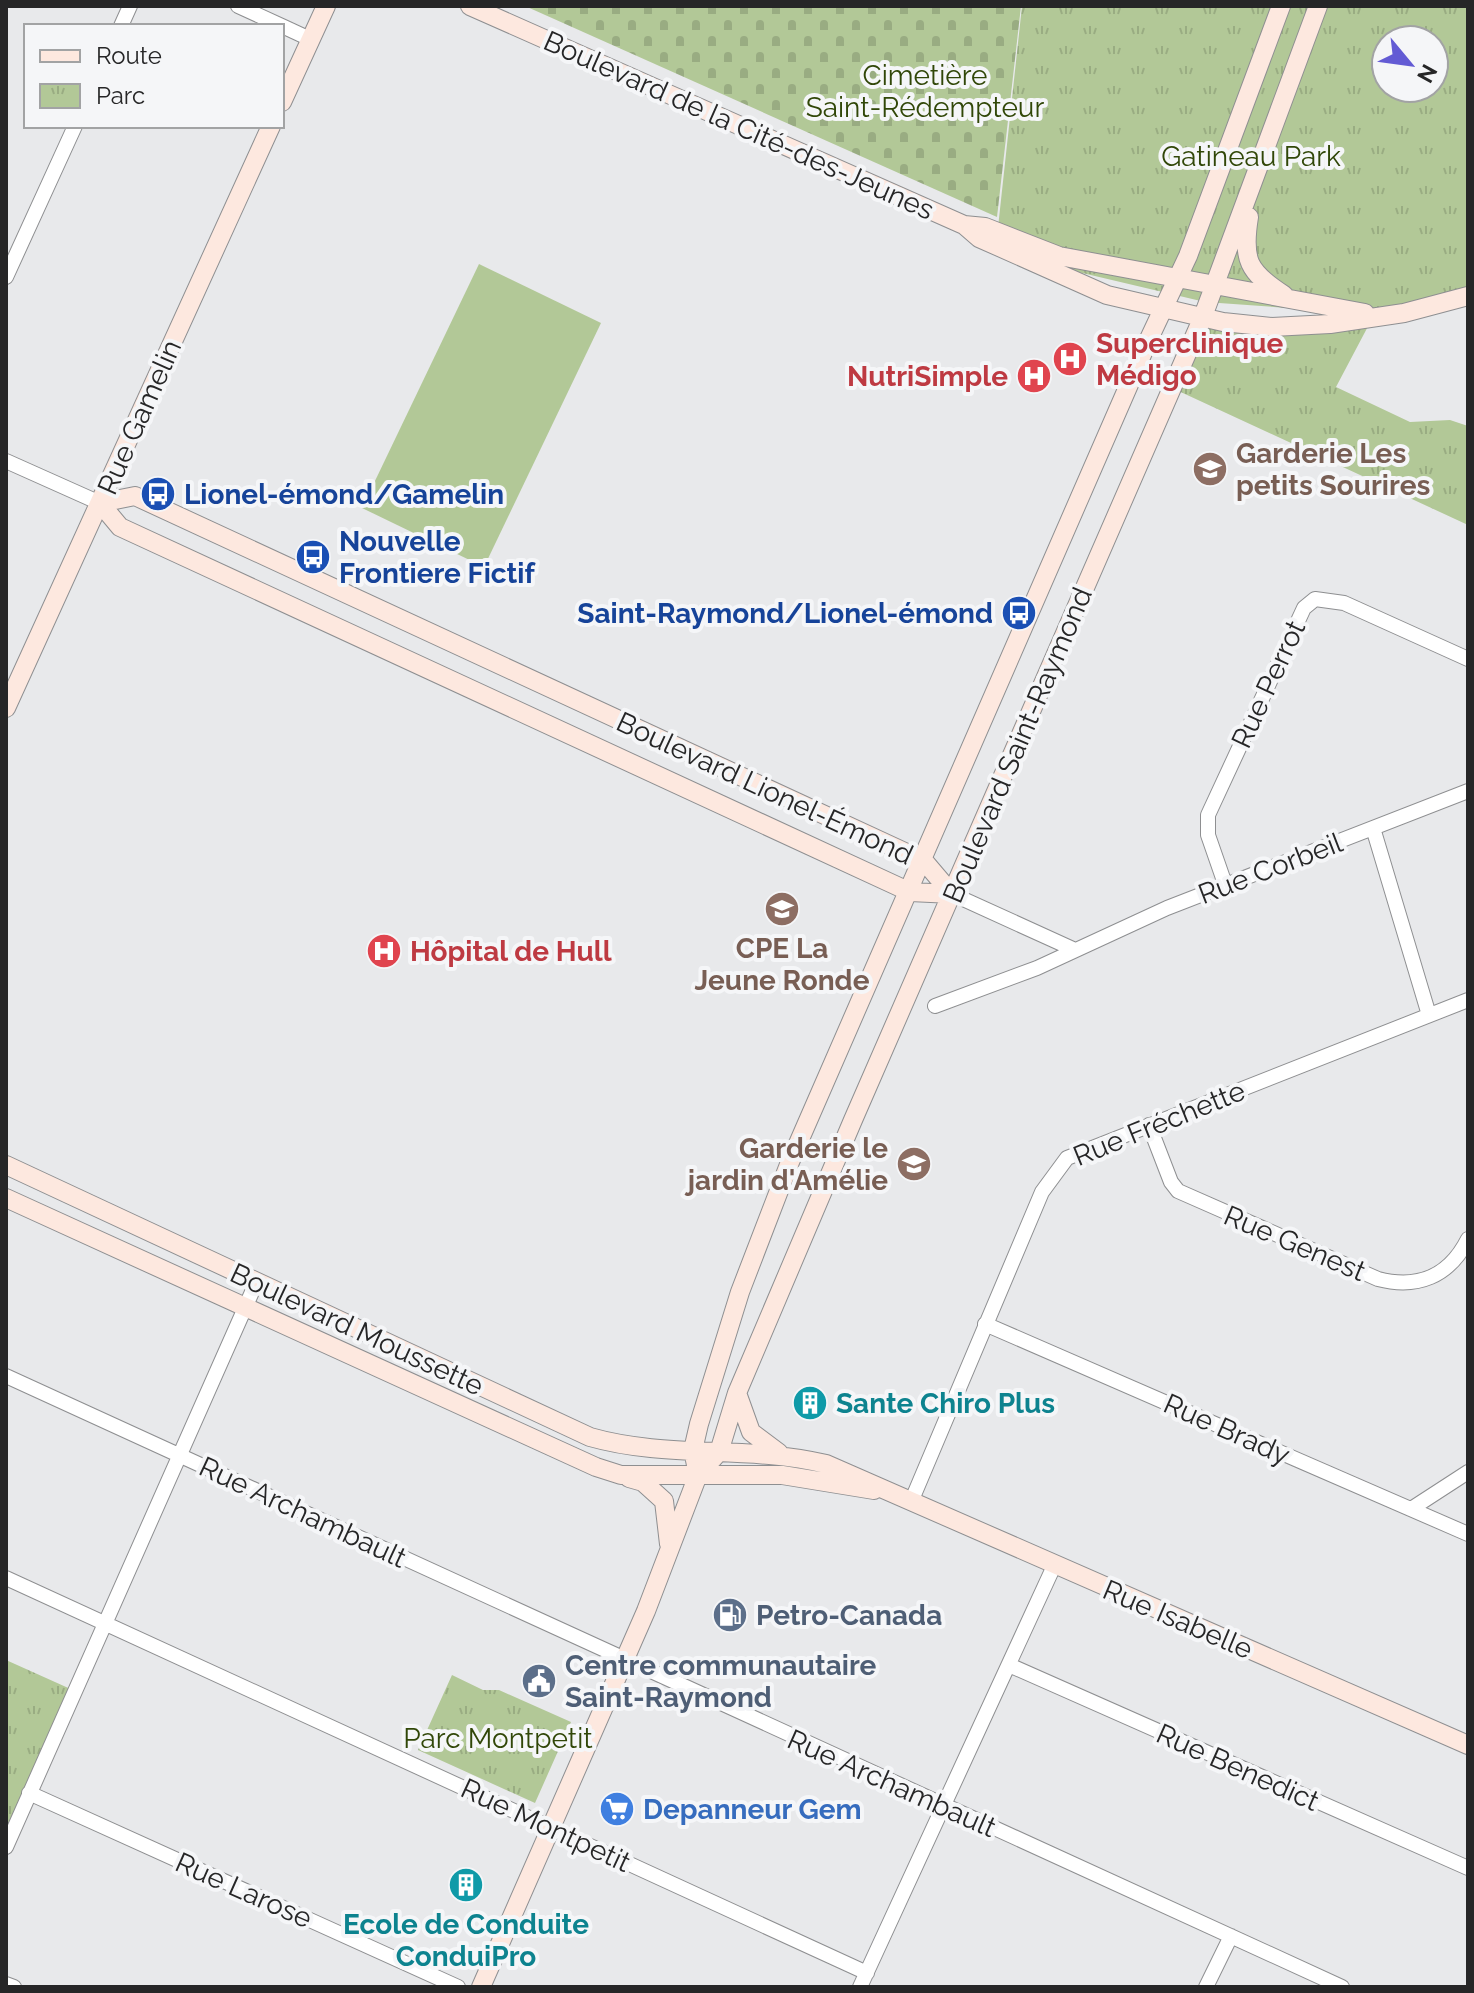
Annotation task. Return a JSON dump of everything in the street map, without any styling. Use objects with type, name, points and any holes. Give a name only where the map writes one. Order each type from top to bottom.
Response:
[{"type":"street","points":[[238,6],[278,24]]},
{"type":"street","points":[[284,98],[326,6]]},
{"type":"street","name":"Boulevard de la Cité-des-Jeunes","points":[[470,6],[964,225],[979,238],[1073,282],[1163,311],[1259,326],[1301,327],[1404,313],[1468,296]]},
{"type":"street","name":"Boulevard Saint-Raymond","points":[[698,1475],[693,1450],[740,1292],[763,1231],[1179,279],[1281,6]]},
{"type":"street","name":"Boulevard Saint-Raymond","points":[[481,1987],[625,1659],[698,1475],[719,1452],[737,1393],[1202,319],[1318,6]]},
{"type":"street","points":[[284,27],[310,39]]},
{"type":"street","points":[[6,277],[74,128]]},
{"type":"street","name":"Rue Gamelin","points":[[6,708],[270,128]]},
{"type":"street","points":[[1253,186],[1246,233],[1247,258],[1258,277],[1290,298]]},
{"type":"street","name":"Boulevard de la Cité-des-Jeunes","points":[[964,225],[985,227],[1059,256],[1153,271],[1214,287],[1374,315]]},
{"type":"street","name":"Boulevard Lionel-Émond","points":[[6,461],[100,503],[120,527],[910,892],[952,894]]},
{"type":"street","name":"Boulevard Lionel-Émond","points":[[100,503],[135,496],[924,861],[952,894]]},
{"type":"street","name":"Rue Perrot","points":[[1225,884],[1208,835],[1208,815],[1304,608],[1315,599],[1344,603],[1468,659]]},
{"type":"street","name":"Rue Corbeil","points":[[935,1006],[1037,968],[1073,949],[1225,884],[1468,791]]},
{"type":"street","points":[[1373,828],[1429,1015]]},
{"type":"street","points":[[952,894],[1073,949]]},
{"type":"street","name":"Rue Fréchette","points":[[911,1502],[1042,1192],[1057,1168],[1083,1149],[1468,1000]]},
{"type":"street","name":"Rue Genest","points":[[1149,1125],[1178,1191],[1378,1279],[1401,1285],[1419,1283],[1450,1263],[1468,1239]]},
{"type":"street","name":"Boulevard Moussette","points":[[6,1165],[590,1437],[624,1447],[719,1452]]},
{"type":"street","name":"Boulevard Moussette","points":[[6,1198],[566,1456],[621,1475],[698,1475]]},
{"type":"street","points":[[6,1847],[256,1283]]},
{"type":"street","name":"Rue Brady","points":[[985,1324],[1468,1534]]},
{"type":"street","name":"Rue Archambault","points":[[6,1376],[1342,1987]]},
{"type":"street","points":[[737,1393],[751,1432],[781,1454]]},
{"type":"street","name":"Rue Isabelle","points":[[719,1452],[781,1454],[826,1464],[1468,1745]]},
{"type":"street","points":[[1411,1509],[1468,1472]]},
{"type":"street","points":[[621,1475],[643,1482],[664,1501],[669,1551]]},
{"type":"street","name":"Rue Isabelle","points":[[698,1475],[782,1475],[889,1492]]},
{"type":"street","points":[[863,1980],[1054,1566]]},
{"type":"street","name":"Rue Montpetit","points":[[6,1578],[552,1827],[863,1980]]},
{"type":"street","name":"Rue Benedict","points":[[1009,1665],[1468,1868]]},
{"type":"street","name":"Rue Larose","points":[[29,1793],[458,1987]]},
{"type":"street","points":[[1206,1987],[1231,1936]]},
{"type":"street","points":[[6,1984],[14,1987]]},
{"type":"green space","name":"Cimetière Saint-Rédempteur","points":[[525,6],[1021,6],[997,217]]},
{"type":"green space","name":"Gatineau Park","points":[[1022,6],[1468,6],[1468,297],[1374,315],[1336,387],[1410,422],[1450,420],[1468,426],[1468,525],[1172,388],[1202,319],[1247,325],[1370,314],[1205,302],[1061,268],[996,246]]},
{"type":"green space","points":[[479,264],[601,323],[484,567],[362,508]]},
{"type":"green space","points":[[6,1660],[75,1691],[6,1846]]},
{"type":"green space","name":"Parc Montpetit","points":[[452,1675],[483,1690],[499,1690],[571,1722],[535,1803],[418,1750]]},
{"type":"place","name":"Superclinique Médigo","points":[[1070,359]]},
{"type":"place","name":"NutriSimple","points":[[1034,376]]},
{"type":"place","name":"Garderie Les petits Sourires","points":[[1210,469]]},
{"type":"place","name":"Lionel-émond/Gamelin","points":[[158,494]]},
{"type":"place","name":"Nouvelle Frontiere Fictif","points":[[313,557]]},
{"type":"place","name":"Saint-Raymond/Lionel-émond","points":[[1019,613]]},
{"type":"place","name":"CPE La Jeune Ronde","points":[[782,909]]},
{"type":"place","name":"Hôpital de Hull","points":[[384,951]]},
{"type":"place","name":"Garderie le jardin d'Amélie","points":[[914,1164]]},
{"type":"place","name":"Sante Chiro Plus","points":[[810,1403]]},
{"type":"place","name":"Petro-Canada","points":[[730,1615]]},
{"type":"place","name":"Centre communautaire Saint-Raymond","points":[[539,1681]]},
{"type":"place","name":"Depanneur Gem","points":[[617,1809]]},
{"type":"place","name":"Ecole de Conduite ConduiPro","points":[[466,1885]]}]
